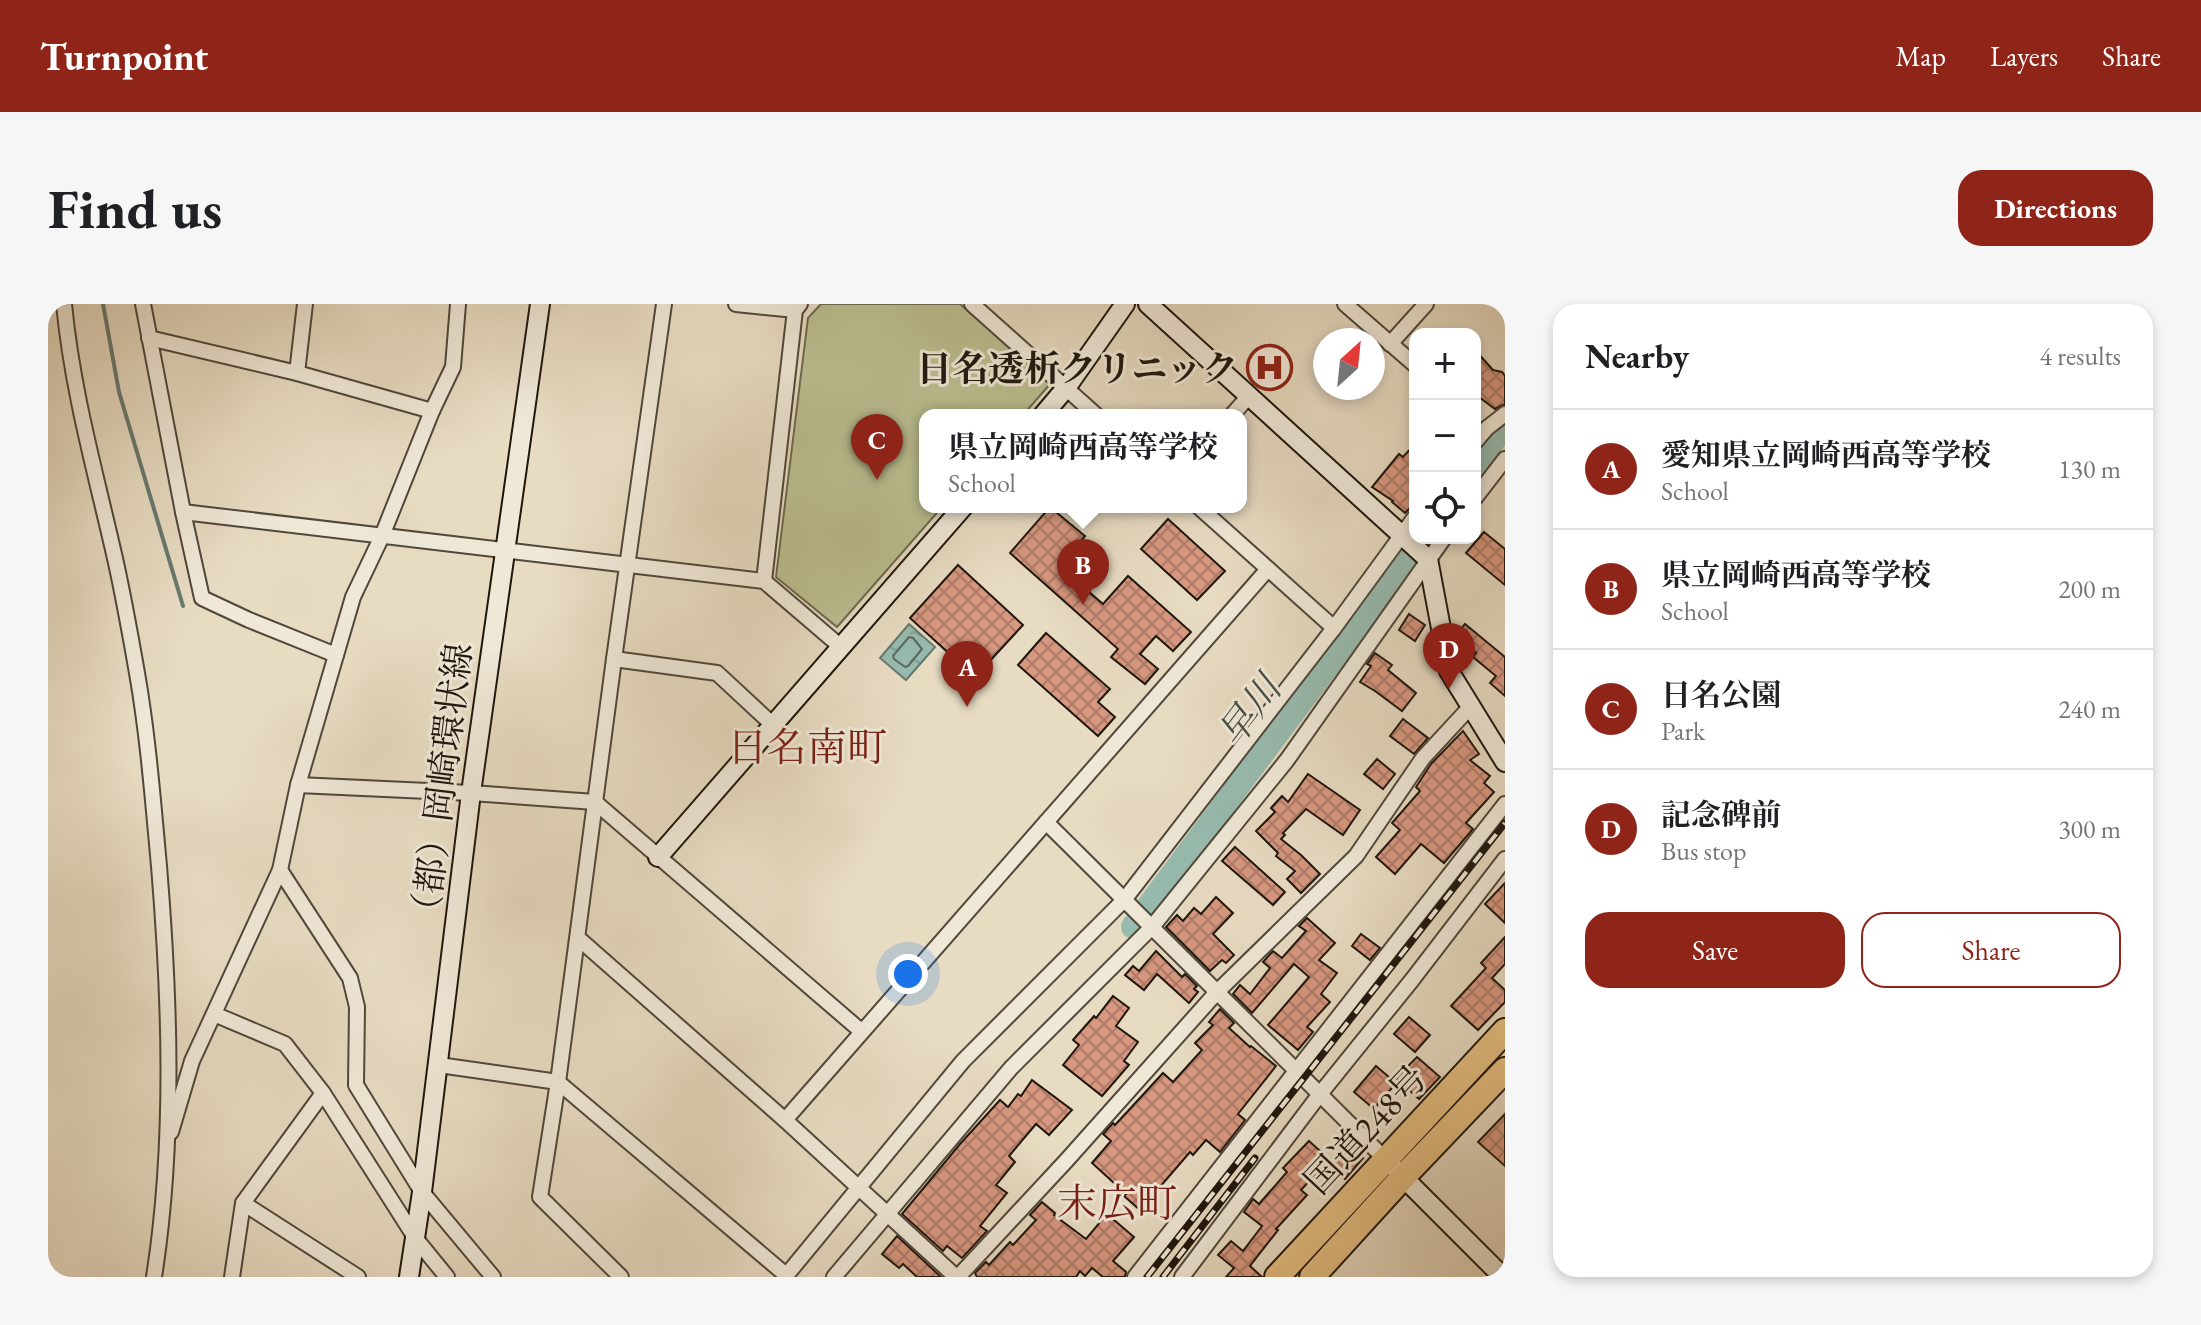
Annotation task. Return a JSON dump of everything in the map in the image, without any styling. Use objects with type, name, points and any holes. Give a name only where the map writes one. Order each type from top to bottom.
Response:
[{"type":"highway","name":"国道248号","points":[[1277,1277],[1505,1031]]},
{"type":"highway","name":"国道248号","points":[[1312,1277],[1505,1070]]},
{"type":"street","points":[[64,304],[79,405],[115,558],[137,674],[155,824],[166,956],[167,1081],[162,1222],[154,1277]]},
{"type":"street","points":[[143,304],[202,598],[336,655]]},
{"type":"street","points":[[297,373],[305,304]]},
{"type":"street","points":[[165,1151],[192,1061],[280,870],[298,785],[353,597],[453,367],[458,304]]},
{"type":"street","name":"（都）岡崎環状線","points":[[409,1277],[439,1065],[471,793],[540,304]]},
{"type":"street","points":[[621,1277],[540,1197],[664,304]]},
{"type":"street","points":[[736,304],[798,307],[764,581]]},
{"type":"street","points":[[972,304],[1089,409]]},
{"type":"street","points":[[1048,409],[1125,304]]},
{"type":"street","points":[[1148,304],[1428,559],[1449,671],[1505,762]]},
{"type":"street","points":[[1345,304],[1409,360]]},
{"type":"street","points":[[1390,344],[1426,304]]},
{"type":"street","points":[[149,338],[297,373],[432,411]]},
{"type":"street","points":[[1237,409],[1249,396]]},
{"type":"street","points":[[1481,435],[1505,414]]},
{"type":"street","points":[[1481,423],[1487,428]]},
{"type":"street","points":[[1481,490],[1505,459]]},
{"type":"street","points":[[183,512],[764,581],[841,647]]},
{"type":"street","points":[[658,857],[958,513]]},
{"type":"street","points":[[1206,513],[1334,628]]},
{"type":"street","points":[[439,1065],[558,1082],[786,1276],[963,1061],[1124,900],[1409,526]]},
{"type":"street","points":[[834,1277],[1011,1068],[1152,927],[1287,760],[1439,544]]},
{"type":"street","points":[[785,1120],[1268,569]]},
{"type":"street","points":[[614,659],[717,673],[773,725]]},
{"type":"street","points":[[578,938],[957,1277],[1217,992],[1356,856],[1423,758],[1472,705]]},
{"type":"street","points":[[298,785],[595,802],[861,1031]]},
{"type":"street","points":[[1135,1277],[1505,804]]},
{"type":"street","points":[[1046,822],[1503,1277]]},
{"type":"street","points":[[1182,1277],[1320,1094],[1505,859]]},
{"type":"street","points":[[280,870],[350,978],[357,1007],[356,1085],[422,1192],[493,1277]]},
{"type":"street","points":[[214,1014],[285,1044],[323,1093],[416,1239],[447,1277]]},
{"type":"street","points":[[232,1277],[243,1203],[323,1093]]},
{"type":"street","points":[[243,1203],[358,1277]]},
{"type":"green space","points":[[821,304],[960,304],[1051,383],[1028,409],[919,409],[919,513],[937,513],[837,627],[776,577],[808,318]]},
{"type":"water","points":[[909,624],[935,647],[906,680],[880,658]]},
{"type":"building","points":[[1481,357],[1493,370],[1505,376],[1505,404],[1495,409],[1481,398]]},
{"type":"building","points":[[1409,450],[1409,509],[1405,513],[1372,487],[1399,454],[1403,457]]},
{"type":"building","points":[[1045,513],[1057,513],[1085,536],[1059,566],[1103,604],[1128,576],[1191,632],[1173,651],[1156,636],[1140,654],[1158,669],[1145,684],[1111,657],[1118,649],[1010,553]]},
{"type":"building","points":[[1168,519],[1225,571],[1197,600],[1141,549]]},
{"type":"building","points":[[1484,532],[1505,549],[1505,585],[1466,553],[1474,544],[1481,544]]},
{"type":"building","points":[[958,565],[1023,625],[975,677],[910,618]]},
{"type":"building","points":[[1409,614],[1425,625],[1415,641],[1399,630]]},
{"type":"building","points":[[1465,624],[1505,657],[1505,696],[1490,683],[1496,676],[1473,657],[1476,653],[1455,637]]},
{"type":"building","points":[[1046,633],[1110,689],[1098,702],[1115,717],[1098,736],[1018,665]]},
{"type":"building","points":[[1375,653],[1392,665],[1388,670],[1416,693],[1402,711],[1360,682],[1371,666],[1367,664]]},
{"type":"building","points":[[1403,719],[1428,738],[1414,754],[1390,736]]},
{"type":"building","points":[[1463,731],[1479,754],[1470,760],[1490,776],[1484,783],[1494,792],[1466,823],[1473,829],[1444,863],[1421,844],[1395,874],[1376,857],[1400,830],[1392,823],[1420,791],[1416,787],[1431,764]]},
{"type":"building","points":[[1377,759],[1395,774],[1383,789],[1364,774]]},
{"type":"building","points":[[1308,774],[1360,810],[1343,835],[1306,809],[1283,833],[1285,835],[1281,839],[1320,874],[1301,893],[1287,879],[1295,871],[1276,856],[1278,853],[1256,831],[1275,812],[1271,808],[1282,796],[1288,802]]},
{"type":"building","points":[[1235,847],[1285,892],[1273,905],[1222,861]]},
{"type":"building","points":[[1505,883],[1505,923],[1485,904]]},
{"type":"building","points":[[1216,897],[1233,913],[1213,934],[1234,955],[1226,963],[1222,960],[1210,971],[1166,927],[1177,915],[1183,921],[1194,908],[1201,914]]},
{"type":"building","points":[[1307,918],[1335,943],[1319,960],[1337,973],[1321,994],[1330,1002],[1307,1027],[1313,1032],[1298,1050],[1268,1025],[1309,977],[1294,964],[1252,1013],[1233,994],[1240,985],[1250,994],[1270,968],[1263,962],[1273,951],[1282,958],[1306,931],[1299,926]]},
{"type":"building","points":[[1361,934],[1380,948],[1370,960],[1352,946]]},
{"type":"building","points":[[1505,937],[1505,964],[1492,978],[1505,990],[1505,1002],[1478,1030],[1451,1006],[1486,968],[1481,963]]},
{"type":"building","points":[[1156,951],[1182,977],[1185,974],[1197,986],[1194,989],[1198,992],[1189,1003],[1157,974],[1144,990],[1125,975],[1133,966],[1139,971]]},
{"type":"building","points":[[1113,996],[1129,1008],[1116,1026],[1138,1042],[1124,1061],[1129,1065],[1102,1096],[1063,1065],[1079,1045],[1073,1040]]},
{"type":"building","points":[[1220,1009],[1234,1023],[1229,1028],[1276,1066],[1238,1114],[1245,1120],[1220,1152],[1206,1140],[1193,1155],[1190,1152],[1140,1210],[1092,1163],[1111,1141],[1103,1134],[1163,1073],[1173,1082],[1202,1050],[1195,1043],[1213,1025],[1209,1022]]},
{"type":"building","points":[[1409,1017],[1430,1035],[1415,1052],[1394,1034]]},
{"type":"building","points":[[1417,1057],[1440,1077],[1419,1099],[1396,1078]]},
{"type":"building","points":[[1376,1066],[1396,1083],[1374,1109],[1354,1092]]},
{"type":"building","points":[[1032,1080],[1072,1110],[1049,1135],[1036,1124],[1009,1156],[1015,1162],[996,1185],[1007,1193],[980,1226],[987,1231],[962,1258],[947,1246],[943,1251],[902,1214],[1000,1100],[1008,1107],[1018,1094],[1021,1096]]},
{"type":"building","points":[[1505,1114],[1505,1166],[1478,1142]]},
{"type":"building","points":[[1309,1141],[1329,1159],[1301,1190],[1307,1195],[1276,1229],[1250,1266],[1262,1277],[1226,1277],[1234,1268],[1218,1255],[1231,1241],[1243,1251],[1262,1226],[1244,1212],[1253,1199],[1259,1204],[1287,1172],[1283,1168]]},
{"type":"building","points":[[1348,1145],[1363,1158],[1345,1179],[1330,1165]]},
{"type":"building","points":[[1042,1202],[1086,1239],[1107,1214],[1134,1237],[1113,1261],[1126,1272],[1125,1277],[1103,1277],[1092,1268],[1085,1276],[1080,1271],[1076,1277],[977,1277],[975,1273],[986,1262],[989,1265],[1010,1242],[1013,1245],[1036,1220],[1030,1215]]},
{"type":"building","points":[[897,1236],[941,1277],[917,1277],[903,1264],[899,1268],[882,1254]]},
{"type":"waterway","points":[[103,304],[119,392],[183,606]]},
{"type":"waterway","name":"早川","points":[[1481,458],[1505,429]]},
{"type":"waterway","name":"早川","points":[[1133,927],[1419,544]]},
{"type":"railway","points":[[1147,1277],[1505,823]]},
{"type":"railway","points":[[1163,1277],[1255,1158]]},
{"type":"place","name":"日名透析クリニック","points":[[1269,368]]},
{"type":"place","name":"日名公園","points":[[877,480]]},
{"type":"place","name":"県立岡崎西高等学校","points":[[1083,605]]},
{"type":"place","name":"記念碑前","points":[[1449,689]]},
{"type":"place","name":"愛知県立岡崎西高等学校","points":[[967,707]]},
{"type":"district","name":"日名南町","points":[[807,747]]},
{"type":"district","name":"末広町","points":[[1117,1203]]}]
